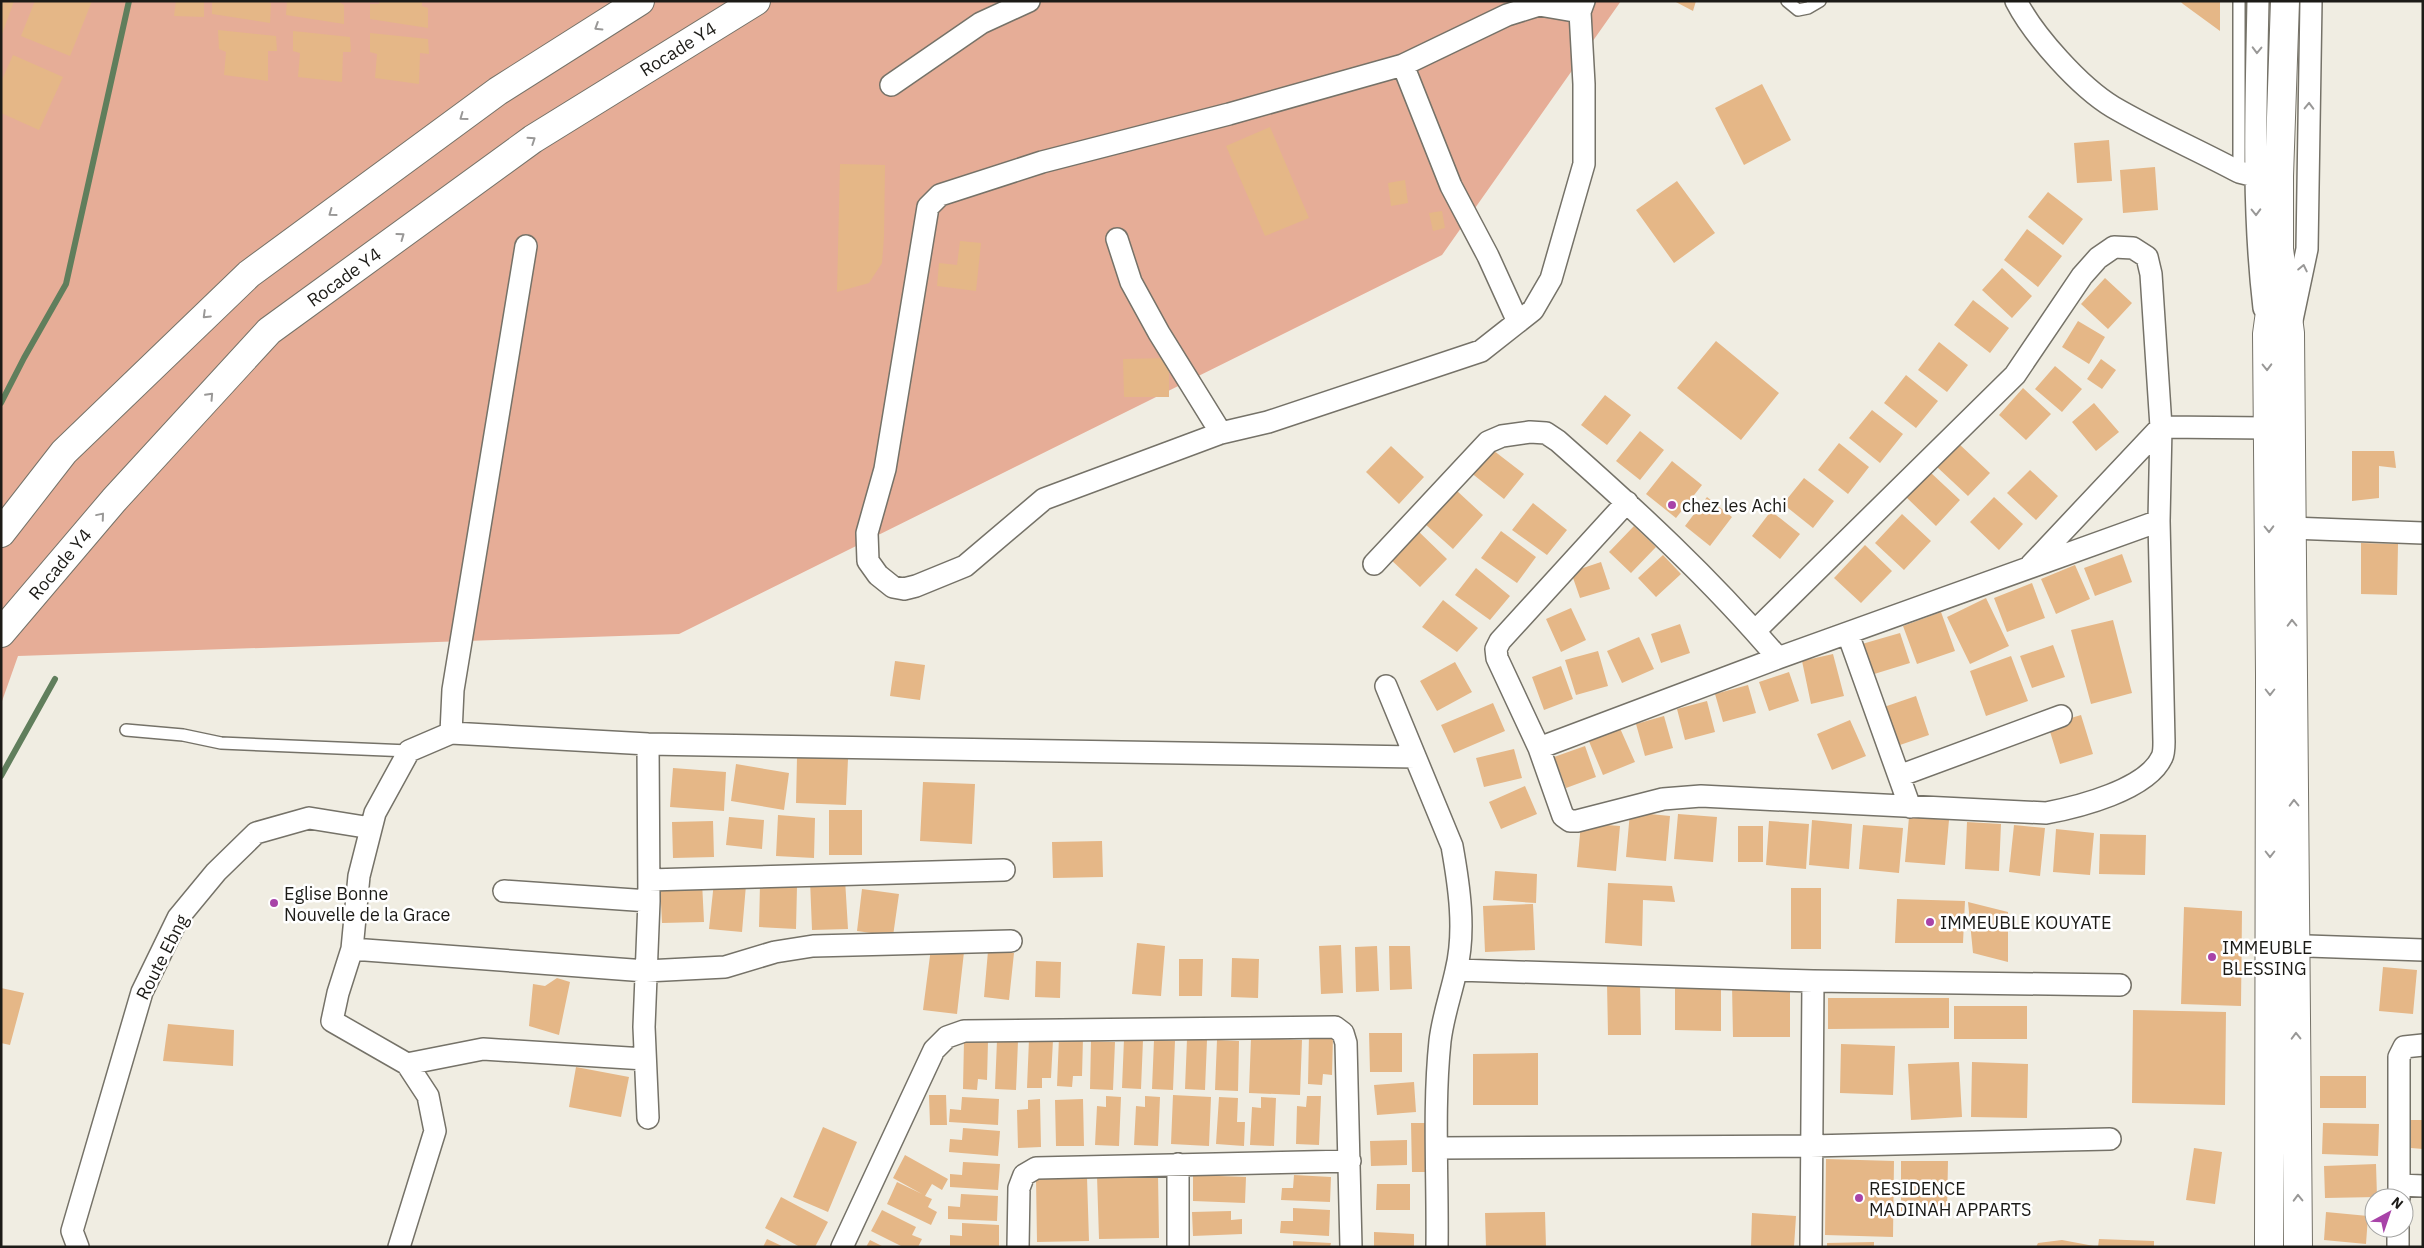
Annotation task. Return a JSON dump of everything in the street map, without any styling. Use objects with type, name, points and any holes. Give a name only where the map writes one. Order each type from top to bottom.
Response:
[{"type":"main road","points":[[1,533],[64,452],[249,274],[498,91],[640,1]]},
{"type":"main road","name":"Rocade Y4","points":[[1,633],[114,500],[269,331],[533,139],[756,1]]},
{"type":"main road","points":[[2269,1247],[2282,945],[2291,528],[2278,334],[2279,176],[2285,1]]},
{"type":"main road","points":[[2278,334],[2268,428],[2270,675],[2298,1247]]},
{"type":"street","points":[[891,85],[981,24],[1028,1]]},
{"type":"street","points":[[2016,1],[2024,16],[2063,65],[2112,106],[2247,174]]},
{"type":"street","points":[[2258,1],[2247,174],[2257,247],[2278,334]]},
{"type":"street","points":[[2278,334],[2307,249],[2311,1]]},
{"type":"street","points":[[1539,5],[1582,7],[1584,164],[1551,279],[1534,310],[1481,351],[1268,422],[1221,433],[1044,499],[965,566],[916,586],[904,589],[893,588],[878,576],[868,561],[867,533],[885,469],[928,207],[940,195],[1042,162],[1229,114],[1403,65],[1507,15],[1539,5]]},
{"type":"street","points":[[1403,65],[1451,186],[1488,256],[1518,322]]},
{"type":"street","points":[[1117,239],[1131,282],[1159,333],[1221,433]]},
{"type":"street","points":[[451,733],[453,690],[526,246]]},
{"type":"street","points":[[1627,502],[1500,641],[1496,649],[1497,658],[1539,748],[1564,816],[1570,821],[1577,821],[1682,796],[2046,813],[2100,800],[2132,785],[2152,770],[2162,757],[2164,742],[2159,521],[2161,427],[2147,258],[2132,248],[2114,247],[2098,258],[2082,276],[2015,375],[1755,631]]},
{"type":"street","points":[[2028,569],[2161,427],[2268,428]]},
{"type":"street","points":[[1374,564],[1488,442],[1502,436],[1546,432],[1558,440],[1627,502],[1755,631],[1778,658]]},
{"type":"street","points":[[1539,748],[1778,658],[2159,521]]},
{"type":"street","points":[[2291,528],[2423,533]]},
{"type":"street","points":[[1848,634],[1910,807]]},
{"type":"street","points":[[1386,686],[1452,846],[1456,870],[1461,926],[1457,970],[1444,1010],[1440,1042],[1437,1247]]},
{"type":"street","points":[[1899,776],[2061,716]]},
{"type":"street","points":[[399,1247],[435,1131],[428,1096],[407,1064],[332,1021],[338,993],[352,949],[359,876],[375,812],[409,751],[451,733],[648,744],[1415,757]]},
{"type":"street","points":[[648,744],[649,900],[644,1027],[648,1118]]},
{"type":"street","name":"Route Ebng","points":[[78,1247],[72,1231],[142,992],[178,918],[216,872],[256,833],[309,818],[371,828]]},
{"type":"street","points":[[649,880],[1004,870]]},
{"type":"street","points":[[504,891],[649,900]]},
{"type":"street","points":[[352,949],[646,971],[725,967],[775,952],[813,946],[1011,941]]},
{"type":"street","points":[[2282,945],[2423,950]]},
{"type":"street","points":[[1457,970],[1814,981],[2120,985]]},
{"type":"street","points":[[1810,1247],[1810,1146],[1814,981]]},
{"type":"street","points":[[842,1247],[934,1050],[947,1037],[964,1031],[1335,1028],[1343,1033],[1346,1042],[1351,1247]]},
{"type":"street","points":[[2399,1188],[2399,1057],[2404,1047],[2423,1045]]},
{"type":"street","points":[[407,1064],[483,1049],[645,1059]]},
{"type":"street","points":[[1438,1148],[1810,1146],[2110,1139]]},
{"type":"street","points":[[1018,1247],[1019,1188],[1024,1175],[1036,1168],[1350,1161]]},
{"type":"street","points":[[1178,1164],[1178,1247]]},
{"type":"lane","points":[[1787,1],[1798,10],[1808,8],[1820,1]]},
{"type":"lane","points":[[2239,1],[2247,174]]},
{"type":"lane","points":[[126,730],[183,735],[221,743],[409,751]]},
{"type":"shaded area","points":[[1,1],[1621,1],[1442,255],[679,634],[18,656],[1,704]]},
{"type":"building","points":[[1,1],[14,1],[1,37]]},
{"type":"building","points":[[35,1],[92,1],[70,56],[21,36]]},
{"type":"building","points":[[176,1],[204,1],[204,17],[174,16]]},
{"type":"building","points":[[212,1],[263,1],[271,3],[270,23],[212,14]]},
{"type":"building","points":[[287,1],[338,1],[344,5],[344,24],[286,15]]},
{"type":"building","points":[[379,1],[422,1],[422,6],[428,8],[428,28],[370,19],[370,4],[379,4]]},
{"type":"building","points":[[1674,1],[1696,1],[1693,11]]},
{"type":"building","points":[[2180,1],[2220,1],[2220,31],[2183,4]]},
{"type":"building","points":[[218,30],[276,36],[277,51],[268,51],[268,81],[224,75],[226,52],[219,49]]},
{"type":"building","points":[[293,31],[350,37],[351,52],[343,52],[342,82],[298,77],[300,53],[293,51]]},
{"type":"building","points":[[370,33],[428,39],[429,54],[420,53],[419,84],[375,78],[377,54],[370,52]]},
{"type":"building","points":[[13,55],[63,77],[39,130],[1,113],[1,82]]},
{"type":"building","points":[[1762,84],[1791,140],[1744,165],[1715,108]]},
{"type":"building","points":[[1270,127],[1309,218],[1265,236],[1226,146]]},
{"type":"building","points":[[2109,140],[2112,181],[2077,183],[2074,143]]},
{"type":"building","points":[[840,164],[885,165],[884,237],[882,263],[869,283],[837,292]]},
{"type":"building","points":[[2155,167],[2158,210],[2123,213],[2120,170]]},
{"type":"building","points":[[1405,180],[1408,203],[1391,206],[1388,183]]},
{"type":"building","points":[[1677,181],[1715,233],[1674,263],[1636,210]]},
{"type":"building","points":[[2048,192],[2083,219],[2063,245],[2028,217]]},
{"type":"building","points":[[1442,211],[1445,228],[1433,231],[1429,213]]},
{"type":"building","points":[[2027,229],[2062,256],[2038,287],[2004,260]]},
{"type":"building","points":[[960,241],[981,243],[976,291],[937,286],[939,263],[957,265]]},
{"type":"building","points":[[2002,268],[2032,296],[2012,318],[1982,290]]},
{"type":"building","points":[[2105,278],[2132,303],[2108,329],[2081,304]]},
{"type":"building","points":[[1973,300],[2009,328],[1990,353],[1954,325]]},
{"type":"building","points":[[2078,321],[2105,337],[2089,364],[2062,347]]},
{"type":"building","points":[[1716,341],[1779,393],[1741,440],[1677,388]]},
{"type":"building","points":[[1939,342],[1968,365],[1947,392],[1918,370]]},
{"type":"building","points":[[1169,358],[1169,397],[1124,397],[1123,359]]},
{"type":"building","points":[[2101,359],[2116,370],[2102,389],[2087,379]]},
{"type":"building","points":[[2055,366],[2082,389],[2062,412],[2035,389]]},
{"type":"building","points":[[1906,375],[1938,401],[1916,428],[1884,403]]},
{"type":"building","points":[[2023,388],[2051,414],[2026,440],[1999,415]]},
{"type":"building","points":[[1605,395],[1631,415],[1607,445],[1581,425]]},
{"type":"building","points":[[2094,403],[2119,432],[2096,451],[2072,422]]},
{"type":"building","points":[[1872,410],[1903,434],[1880,463],[1849,438]]},
{"type":"building","points":[[1640,431],[1664,450],[1640,480],[1616,461]]},
{"type":"building","points":[[1839,443],[1869,467],[1848,494],[1818,470]]},
{"type":"building","points":[[1958,443],[1990,473],[1968,496],[1937,467]]},
{"type":"building","points":[[1391,446],[1424,477],[1399,504],[1366,472]]},
{"type":"building","points":[[1489,447],[1524,474],[1504,499],[1470,472]]},
{"type":"building","points":[[2352,451],[2394,451],[2396,468],[2379,466],[2379,498],[2352,501]]},
{"type":"building","points":[[1672,461],[1702,485],[1676,518],[1646,494]]},
{"type":"building","points":[[2030,470],[2058,496],[2036,520],[2007,493]]},
{"type":"building","points":[[1930,472],[1960,500],[1936,526],[1906,497]]},
{"type":"building","points":[[1804,478],[1834,501],[1813,528],[1783,504]]},
{"type":"building","points":[[1456,490],[1483,515],[1453,549],[1425,524]]},
{"type":"building","points":[[1707,497],[1732,517],[1710,546],[1685,526]]},
{"type":"building","points":[[1994,497],[2023,524],[1999,550],[1970,522]]},
{"type":"building","points":[[1533,503],[1567,530],[1547,555],[1512,530]]},
{"type":"building","points":[[1771,511],[1800,534],[1780,559],[1752,536]]},
{"type":"building","points":[[1902,514],[1931,541],[1904,570],[1875,543]]},
{"type":"building","points":[[1634,526],[1656,547],[1631,573],[1609,552]]},
{"type":"building","points":[[1416,529],[1447,559],[1420,587],[1388,557]]},
{"type":"building","points":[[1501,531],[1536,557],[1517,583],[1481,558]]},
{"type":"building","points":[[2361,543],[2398,544],[2397,595],[2361,594]]},
{"type":"building","points":[[1865,545],[1892,571],[1861,603],[1834,578]]},
{"type":"building","points":[[2122,554],[2132,582],[2095,596],[2084,568]]},
{"type":"building","points":[[1663,555],[1681,574],[1656,597],[1638,578]]},
{"type":"building","points":[[1601,562],[1610,589],[1580,598],[1571,572]]},
{"type":"building","points":[[2075,565],[2090,599],[2056,614],[2041,579]]},
{"type":"building","points":[[1476,568],[1510,596],[1490,620],[1455,595]]},
{"type":"building","points":[[2032,583],[2045,618],[2007,632],[1994,598]]},
{"type":"building","points":[[1986,598],[2009,646],[1970,664],[1947,617]]},
{"type":"building","points":[[1443,600],[1478,628],[1457,652],[1422,627]]},
{"type":"building","points":[[1571,608],[1586,640],[1561,652],[1546,619]]},
{"type":"building","points":[[1941,612],[1955,651],[1917,664],[1903,626]]},
{"type":"building","points":[[2113,620],[2132,693],[2091,704],[2071,630]]},
{"type":"building","points":[[1680,624],[1690,653],[1661,663],[1651,634]]},
{"type":"building","points":[[1900,633],[1910,663],[1871,675],[1862,644]]},
{"type":"building","points":[[1639,637],[1654,669],[1622,683],[1607,651]]},
{"type":"building","points":[[2053,645],[2065,677],[2032,688],[2020,656]]},
{"type":"building","points":[[1598,651],[1608,686],[1576,695],[1565,660]]},
{"type":"building","points":[[1833,654],[1844,696],[1811,704],[1802,661]]},
{"type":"building","points":[[2011,656],[2028,701],[1986,716],[1970,671]]},
{"type":"building","points":[[895,661],[925,665],[920,700],[890,696]]},
{"type":"building","points":[[1455,662],[1472,692],[1437,711],[1420,681]]},
{"type":"building","points":[[1561,666],[1573,699],[1544,710],[1532,677]]},
{"type":"building","points":[[1789,672],[1799,701],[1769,711],[1759,682]]},
{"type":"building","points":[[1748,685],[1756,713],[1723,722],[1715,694]]},
{"type":"building","points":[[1916,696],[1929,735],[1897,746],[1884,707]]},
{"type":"building","points":[[1707,701],[1715,732],[1685,740],[1677,709]]},
{"type":"building","points":[[1493,703],[1505,731],[1454,753],[1441,725]]},
{"type":"building","points":[[2081,715],[2093,754],[2060,764],[2048,725]]},
{"type":"building","points":[[1664,716],[1673,748],[1645,756],[1636,724]]},
{"type":"building","points":[[1850,720],[1866,756],[1832,770],[1817,734]]},
{"type":"building","points":[[1619,726],[1635,762],[1603,775],[1588,739]]},
{"type":"building","points":[[1585,746],[1596,777],[1566,788],[1554,757]]},
{"type":"building","points":[[1514,749],[1522,778],[1484,787],[1476,758]]},
{"type":"building","points":[[797,757],[848,759],[846,805],[796,803]]},
{"type":"building","points":[[736,764],[789,773],[784,810],[731,801]]},
{"type":"building","points":[[673,768],[726,772],[724,811],[670,807]]},
{"type":"building","points":[[923,782],[975,784],[972,844],[920,841]]},
{"type":"building","points":[[1525,786],[1537,814],[1501,829],[1489,802]]},
{"type":"building","points":[[829,810],[862,810],[862,855],[829,855]]},
{"type":"building","points":[[1630,812],[1670,816],[1666,861],[1626,857]]},
{"type":"building","points":[[1678,814],[1717,817],[1713,862],[1674,859]]},
{"type":"building","points":[[778,815],[815,818],[814,858],[776,856]]},
{"type":"building","points":[[729,817],[764,820],[762,849],[726,845]]},
{"type":"building","points":[[1909,817],[1949,820],[1945,865],[1905,862]]},
{"type":"building","points":[[1812,820],[1852,824],[1849,869],[1809,865]]},
{"type":"building","points":[[713,821],[714,857],[673,858],[672,822]]},
{"type":"building","points":[[1769,821],[1809,824],[1806,869],[1766,865]]},
{"type":"building","points":[[1967,822],[2001,824],[1999,871],[1965,869]]},
{"type":"building","points":[[1581,823],[1620,826],[1616,871],[1577,867]]},
{"type":"building","points":[[1863,825],[1903,828],[1899,873],[1859,869]]},
{"type":"building","points":[[2014,825],[2045,828],[2040,876],[2009,872]]},
{"type":"building","points":[[1738,826],[1763,826],[1763,862],[1738,862]]},
{"type":"building","points":[[2056,829],[2094,833],[2090,875],[2053,872]]},
{"type":"building","points":[[2100,834],[2146,835],[2145,875],[2099,874]]},
{"type":"building","points":[[1102,841],[1103,877],[1053,878],[1052,842]]},
{"type":"building","points":[[1495,871],[1537,874],[1536,903],[1493,900]]},
{"type":"building","points":[[845,879],[848,929],[812,930],[810,880]]},
{"type":"building","points":[[702,882],[704,922],[662,923],[660,884]]},
{"type":"building","points":[[714,882],[746,885],[742,932],[709,929]]},
{"type":"building","points":[[1608,883],[1672,886],[1675,902],[1643,900],[1642,946],[1605,943]]},
{"type":"building","points":[[760,884],[797,886],[796,929],[759,927]]},
{"type":"building","points":[[1791,888],[1821,888],[1821,949],[1791,949]]},
{"type":"building","points":[[862,889],[899,894],[893,936],[857,931]]},
{"type":"building","name":"IMMEUBLE KOUYATE","points":[[1897,899],[1965,901],[1963,943],[1895,943]]},
{"type":"building","points":[[1968,902],[2008,912],[2008,962],[1973,953]]},
{"type":"building","points":[[1533,904],[1535,950],[1485,952],[1483,906]]},
{"type":"building","name":"IMMEUBLE BLESSING","points":[[2184,907],[2242,911],[2241,1006],[2181,1004]]},
{"type":"building","points":[[1137,943],[1165,946],[1161,996],[1132,994]]},
{"type":"building","points":[[1341,945],[1343,993],[1321,994],[1319,946]]},
{"type":"building","points":[[1377,946],[1379,991],[1356,992],[1355,947]]},
{"type":"building","points":[[1389,946],[1410,946],[1412,989],[1390,990]]},
{"type":"building","points":[[931,948],[964,952],[957,1014],[923,1010]]},
{"type":"building","points":[[988,951],[1014,953],[1009,1000],[984,997]]},
{"type":"building","points":[[1232,958],[1259,959],[1258,998],[1231,997]]},
{"type":"building","points":[[1179,959],[1203,959],[1202,996],[1179,996]]},
{"type":"building","points":[[1036,961],[1061,962],[1060,998],[1035,997]]},
{"type":"building","points":[[2383,967],[2417,970],[2413,1014],[2379,1011]]},
{"type":"building","points":[[557,978],[570,982],[559,1035],[529,1026],[533,984],[545,986]]},
{"type":"building","points":[[1607,983],[1640,983],[1641,1035],[1608,1035]]},
{"type":"building","points":[[1790,984],[1790,1037],[1733,1037],[1732,985]]},
{"type":"building","points":[[1,988],[24,993],[10,1045],[1,1043]]},
{"type":"building","points":[[1675,988],[1721,989],[1721,1031],[1675,1030]]},
{"type":"building","points":[[1828,998],[1949,998],[1949,1028],[1828,1029]]},
{"type":"building","points":[[1954,1006],[2027,1006],[2027,1039],[1954,1039]]},
{"type":"building","points":[[2133,1010],[2226,1012],[2225,1105],[2132,1103]]},
{"type":"building","points":[[168,1024],[234,1030],[233,1066],[163,1061]]},
{"type":"building","points":[[1369,1033],[1402,1033],[1402,1072],[1370,1072]]},
{"type":"building","points":[[1309,1035],[1333,1036],[1332,1075],[1323,1074],[1322,1085],[1308,1084]]},
{"type":"building","points":[[1059,1037],[1083,1038],[1082,1076],[1073,1076],[1072,1087],[1057,1086]]},
{"type":"building","points":[[1251,1038],[1302,1040],[1300,1095],[1249,1093]]},
{"type":"building","points":[[1029,1039],[1053,1040],[1051,1078],[1042,1078],[1042,1088],[1027,1088]]},
{"type":"building","points":[[1124,1039],[1143,1040],[1141,1089],[1122,1088]]},
{"type":"building","points":[[1187,1039],[1207,1040],[1205,1090],[1185,1089]]},
{"type":"building","points":[[964,1040],[988,1041],[987,1080],[978,1079],[977,1090],[963,1089]]},
{"type":"building","points":[[997,1040],[1018,1041],[1016,1090],[995,1089]]},
{"type":"building","points":[[1154,1040],[1175,1041],[1173,1090],[1152,1089]]},
{"type":"building","points":[[1217,1040],[1239,1041],[1238,1091],[1215,1090]]},
{"type":"building","points":[[1091,1041],[1115,1042],[1113,1090],[1090,1089]]},
{"type":"building","points":[[1841,1044],[1895,1046],[1893,1095],[1840,1093]]},
{"type":"building","points":[[1538,1053],[1538,1105],[1473,1105],[1473,1054]]},
{"type":"building","points":[[1959,1062],[1962,1117],[1911,1120],[1908,1064]]},
{"type":"building","points":[[1972,1062],[2028,1064],[2027,1118],[1971,1117]]},
{"type":"building","points":[[576,1067],[629,1077],[621,1117],[569,1107]]},
{"type":"building","points":[[2320,1076],[2366,1076],[2366,1108],[2320,1108]]},
{"type":"building","points":[[1414,1082],[1416,1112],[1377,1115],[1374,1085]]},
{"type":"building","points":[[929,1095],[946,1095],[947,1125],[930,1125]]},
{"type":"building","points":[[1173,1095],[1211,1097],[1209,1146],[1171,1144]]},
{"type":"building","points":[[1106,1096],[1121,1097],[1119,1146],[1095,1145],[1097,1106],[1106,1107]]},
{"type":"building","points":[[1145,1096],[1160,1097],[1158,1146],[1134,1145],[1136,1106],[1145,1107]]},
{"type":"building","points":[[1307,1096],[1321,1096],[1319,1145],[1296,1144],[1297,1106],[1306,1107]]},
{"type":"building","points":[[962,1097],[999,1099],[998,1125],[949,1122],[950,1109],[961,1110]]},
{"type":"building","points":[[1219,1097],[1238,1098],[1237,1122],[1245,1122],[1244,1146],[1216,1144]]},
{"type":"building","points":[[1261,1097],[1276,1098],[1274,1146],[1250,1145],[1252,1107],[1261,1108]]},
{"type":"building","points":[[1040,1099],[1041,1147],[1018,1148],[1017,1110],[1028,1109],[1028,1100]]},
{"type":"building","points":[[1083,1099],[1084,1146],[1056,1146],[1055,1100]]},
{"type":"building","points":[[2411,1120],[2423,1120],[2423,1149],[2411,1148]]},
{"type":"building","points":[[1411,1123],[1426,1123],[1427,1172],[1412,1172]]},
{"type":"building","points":[[2323,1123],[2379,1124],[2378,1156],[2322,1154]]},
{"type":"building","points":[[823,1127],[857,1142],[828,1212],[793,1197]]},
{"type":"building","points":[[963,1128],[1000,1131],[998,1156],[949,1152],[950,1139],[962,1140]]},
{"type":"building","points":[[1407,1140],[1407,1165],[1371,1166],[1370,1141]]},
{"type":"building","points":[[2194,1148],[2222,1152],[2215,1204],[2186,1200]]},
{"type":"building","points":[[905,1155],[948,1179],[942,1190],[932,1184],[925,1196],[932,1199],[928,1207],[937,1212],[931,1225],[887,1204],[897,1182],[922,1194],[893,1178]]},
{"type":"building","name":"RESIDENCE MADINAH APPARTS","points":[[1826,1159],[1894,1161],[1893,1237],[1825,1235]]},
{"type":"building","points":[[1901,1161],[1948,1161],[1947,1211],[1901,1211]]},
{"type":"building","points":[[963,1162],[1000,1164],[998,1190],[950,1187],[950,1174],[962,1175]]},
{"type":"building","points":[[2376,1164],[2377,1188],[2364,1188],[2364,1197],[2325,1198],[2324,1166]]},
{"type":"building","points":[[1158,1174],[1159,1238],[1099,1239],[1097,1176]]},
{"type":"building","points":[[1193,1175],[1246,1177],[1245,1203],[1193,1201]]},
{"type":"building","points":[[1294,1175],[1331,1177],[1330,1202],[1281,1200],[1282,1188],[1293,1188]]},
{"type":"building","points":[[1087,1177],[1089,1241],[1037,1242],[1036,1178]]},
{"type":"building","points":[[1377,1184],[1410,1184],[1410,1210],[1376,1210]]},
{"type":"building","points":[[961,1194],[998,1196],[997,1221],[948,1219],[948,1206],[960,1207]]},
{"type":"building","points":[[781,1197],[828,1222],[815,1247],[800,1247],[765,1228]]},
{"type":"building","points":[[1293,1208],[1330,1210],[1329,1236],[1280,1233],[1281,1221],[1293,1221]]},
{"type":"building","points":[[882,1210],[916,1227],[912,1235],[922,1239],[918,1247],[903,1247],[871,1231]]},
{"type":"building","points":[[1231,1211],[1231,1220],[1242,1219],[1242,1234],[1193,1236],[1192,1212]]},
{"type":"building","points":[[1545,1212],[1546,1247],[1486,1247],[1485,1213]]},
{"type":"building","points":[[2326,1212],[2364,1216],[2364,1238],[2366,1238],[2366,1244],[2324,1240]]},
{"type":"building","points":[[1752,1213],[1796,1216],[1794,1247],[1751,1247]]},
{"type":"building","points":[[962,1223],[999,1225],[999,1247],[950,1247],[950,1235],[962,1236]]},
{"type":"building","points":[[1374,1232],[1414,1234],[1414,1247],[1374,1247]]},
{"type":"building","points":[[767,1239],[784,1247],[763,1247]]},
{"type":"building","points":[[2099,1239],[2154,1241],[2154,1247],[2098,1247]]},
{"type":"building","points":[[870,1240],[884,1247],[866,1247]]},
{"type":"building","points":[[2062,1240],[2094,1247],[2036,1247],[2038,1243]]},
{"type":"building","points":[[1293,1241],[1331,1243],[1330,1247],[1293,1247]]},
{"type":"building","points":[[1874,1242],[1874,1247],[1827,1247],[1827,1243]]},
{"type":"waterway","points":[[1,403],[66,284],[129,1]]},
{"type":"waterway","points":[[1,776],[55,679]]},
{"type":"place","name":"chez les Achi","points":[[1672,505]]},
{"type":"place","name":"Eglise Bonne Nouvelle de la Grace","points":[[274,903]]},
{"type":"place","name":"IMMEUBLE KOUYATE","points":[[1930,922]]},
{"type":"place","name":"IMMEUBLE BLESSING","points":[[2212,957]]},
{"type":"place","name":"RESIDENCE MADINAH APPARTS","points":[[1859,1198]]}]
